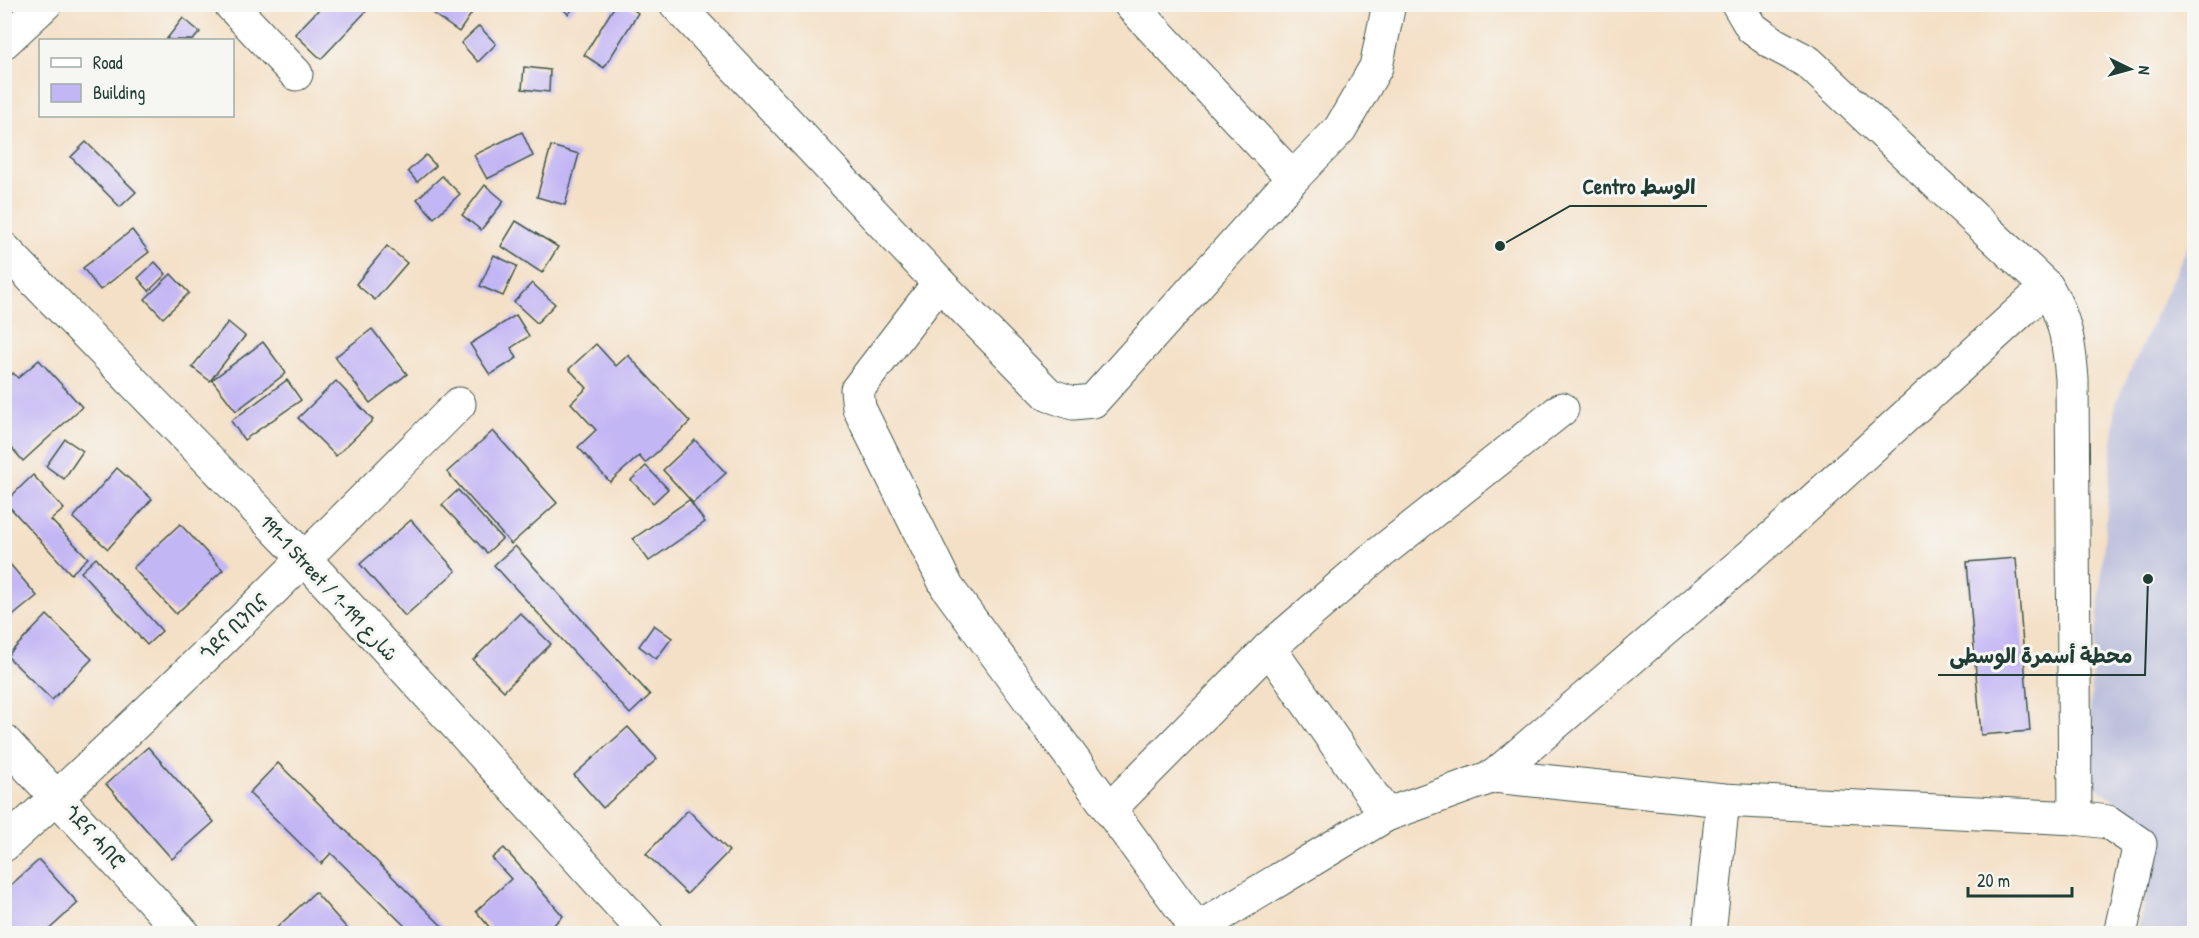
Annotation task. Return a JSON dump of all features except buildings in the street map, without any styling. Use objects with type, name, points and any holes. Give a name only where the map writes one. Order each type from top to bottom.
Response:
[{"type":"street","points":[[4,42],[45,4]]},
{"type":"street","points":[[230,4],[296,75]]},
{"type":"street","points":[[676,4],[939,283],[1049,395],[1073,403],[1093,401],[1293,178],[1340,129],[1376,67],[1389,4]]},
{"type":"street","points":[[1130,4],[1293,178]]},
{"type":"street","points":[[1738,4],[1752,28],[1774,44],[1808,62],[2047,287],[2059,308],[2068,341],[2072,379],[2075,818]]},
{"type":"street","name":"191-1 Street / شارع 191-1","points":[[4,249],[304,558],[647,933]]},
{"type":"street","points":[[939,283],[857,390],[859,408],[947,587],[1110,809],[1196,932],[1386,815],[1494,776],[1782,529],[2047,287]]},
{"type":"street","name":"ጎደና ቢንቢና","points":[[4,845],[58,797],[459,404]]},
{"type":"street","points":[[1110,809],[1269,648],[1370,561],[1562,409]]},
{"type":"street","points":[[1269,648],[1386,815]]},
{"type":"street","name":"ጎደና ሓበሮ","points":[[4,741],[184,933]]},
{"type":"street","points":[[1494,776],[1723,800],[2075,818],[2108,822],[2140,844],[2120,933]]},
{"type":"street","points":[[1709,933],[1723,800]]},
{"type":"shaded area","points":[[2194,232],[2194,933],[2147,934],[2137,932],[2161,835],[2098,788],[2088,774],[2086,756],[2116,402]]},
{"type":"place","name":"Centro الوسط","points":[[1500,246]]},
{"type":"place","name":"محطة أسمرة الوسطى","points":[[2148,579]]}]
